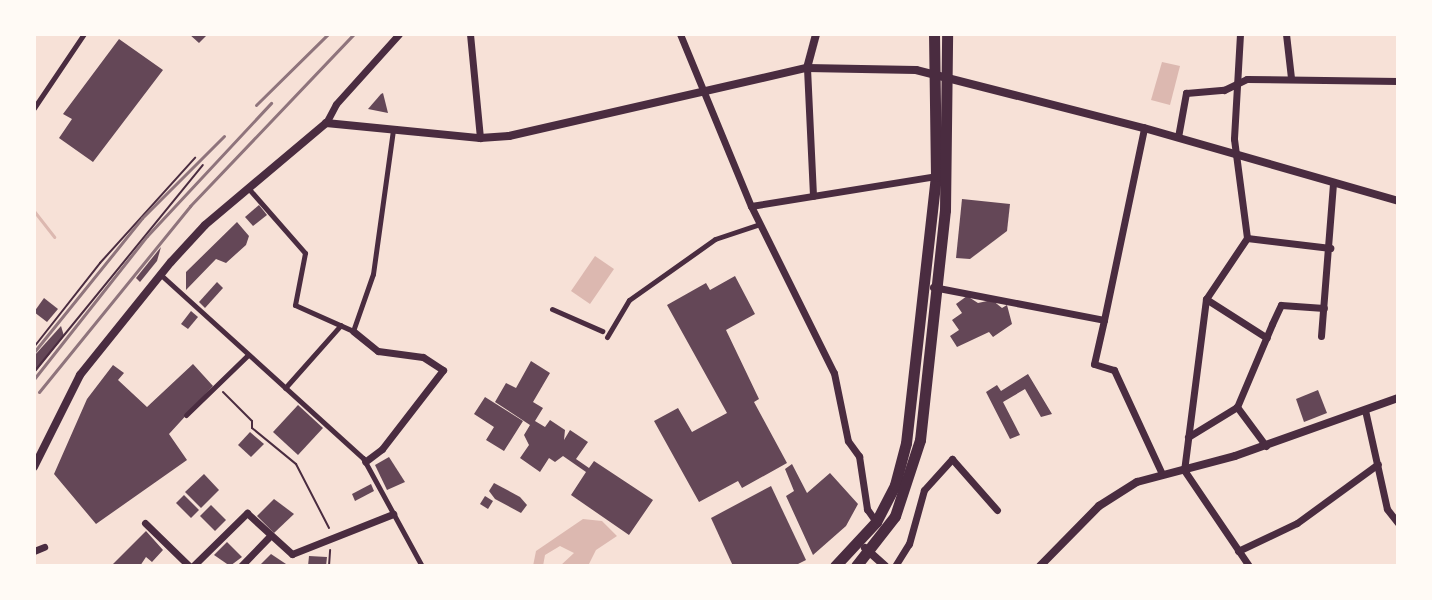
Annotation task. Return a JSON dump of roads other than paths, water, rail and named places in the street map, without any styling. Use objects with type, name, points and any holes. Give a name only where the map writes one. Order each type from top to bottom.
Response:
[{"type":"main road","points":[[835,566],[861,543],[876,522],[895,485],[906,443],[936,176],[934,34]]},
{"type":"main road","points":[[856,566],[870,553],[895,516],[917,451],[936,288],[949,75],[947,34]]},
{"type":"street","points":[[34,108],[84,34]]},
{"type":"street","points":[[34,467],[80,375],[161,275],[205,225],[326,123],[341,97],[399,34]]},
{"type":"street","points":[[470,34],[480,138]]},
{"type":"street","points":[[680,34],[751,206],[834,373],[848,441],[859,456],[867,509],[876,522]]},
{"type":"street","points":[[813,196],[807,68],[816,34]]},
{"type":"street","points":[[1240,34],[1235,154],[1247,238],[1206,299],[1184,470],[1249,566]]},
{"type":"street","points":[[1286,34],[1291,78]]},
{"type":"street","points":[[326,123],[480,138],[509,136],[702,89],[807,68],[935,72],[1178,137],[1398,201]]},
{"type":"street","points":[[1178,137],[1186,93],[1224,90],[1240,81],[1291,78],[1398,81]]},
{"type":"street","points":[[1144,128],[1094,364],[1114,370],[1162,474]]},
{"type":"street","points":[[353,331],[373,274],[393,129]]},
{"type":"street","points":[[751,206],[936,176]]},
{"type":"street","points":[[1321,336],[1333,182]]},
{"type":"street","points":[[249,189],[305,253],[295,305],[353,331],[378,351],[423,357],[443,370],[382,449],[365,462]]},
{"type":"street","points":[[552,309],[604,334],[629,300],[715,239],[760,224]]},
{"type":"street","points":[[1247,238],[1330,248]]},
{"type":"street","points":[[161,275],[365,462],[422,566]]},
{"type":"street","points":[[923,286],[1104,320]]},
{"type":"street","points":[[1206,299],[1267,338]]},
{"type":"street","points":[[1188,437],[1237,407],[1281,305],[1324,308]]},
{"type":"street","points":[[285,388],[341,325]]},
{"type":"street","points":[[186,415],[248,355]]},
{"type":"street","points":[[1040,566],[1099,506],[1137,482],[1266,446],[1398,398]]},
{"type":"street","points":[[1237,407],[1266,446]]},
{"type":"street","points":[[1365,410],[1387,509],[1398,523]]},
{"type":"street","points":[[895,566],[909,544],[924,490],[952,459],[997,510]]},
{"type":"street","points":[[1238,551],[1297,523],[1378,464]]},
{"type":"street","points":[[145,523],[191,566],[247,513],[292,554],[393,514]]},
{"type":"street","points":[[241,566],[270,536]]},
{"type":"street","points":[[861,543],[885,566]]},
{"type":"street","points":[[34,551],[44,547]]},
{"type":"waterway","points":[[34,211],[54,237]]},
{"type":"railway","points":[[256,105],[328,34]]},
{"type":"railway","points":[[39,392],[190,206],[354,34]]},
{"type":"railway","points":[[34,379],[147,236],[271,103]]},
{"type":"railway","points":[[34,352],[142,218],[224,136]]}]
